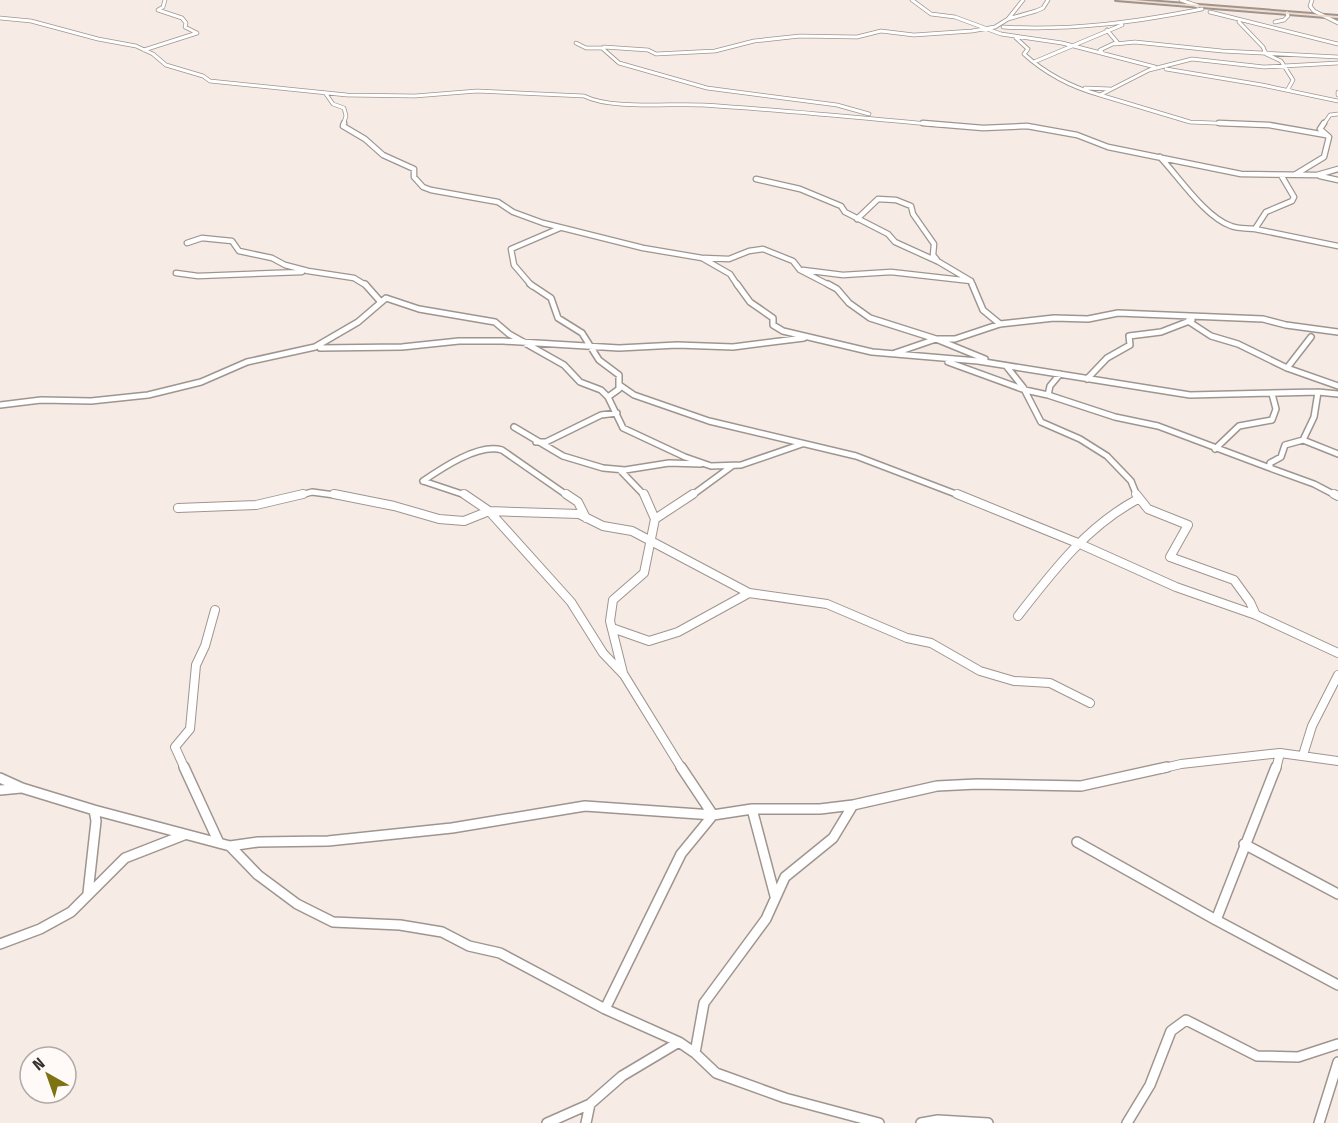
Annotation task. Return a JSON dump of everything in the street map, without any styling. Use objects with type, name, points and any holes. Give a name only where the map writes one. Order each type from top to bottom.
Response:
[{"type":"main road","points":[[1118,0],[1338,16]]},
{"type":"street","points":[[144,50],[197,33],[185,27],[186,23],[182,18],[158,10],[163,8],[165,0]]},
{"type":"street","points":[[912,0],[931,14],[955,16],[986,29],[1102,52],[1132,63],[1292,91],[1336,102],[1338,94]]},
{"type":"street","points":[[1002,26],[1023,0]]},
{"type":"street","points":[[1008,20],[1043,8],[1048,0]]},
{"type":"street","points":[[1180,0],[1239,22],[1260,24]]},
{"type":"street","points":[[1310,0],[1310,6],[1314,11],[1338,23]]},
{"type":"street","points":[[1034,62],[1128,23],[1200,7]]},
{"type":"street","points":[[1210,12],[1338,44]]},
{"type":"street","points":[[1275,22],[1284,20],[1288,16],[1287,13]]},
{"type":"street","points":[[0,18],[31,21],[98,39],[130,44],[153,54],[166,65],[203,76],[210,81],[326,94],[405,96],[501,92],[584,96],[594,101],[614,104],[701,105],[983,128],[1027,126],[1077,135],[1108,147],[1209,166],[1221,171],[1296,174],[1338,180]]},
{"type":"street","points":[[1239,22],[1270,57],[1295,64]]},
{"type":"street","points":[[576,43],[586,48],[686,55],[754,41],[800,36],[856,37],[881,31],[914,35],[1002,26],[1056,28],[1128,23]]},
{"type":"street","points":[[1002,26],[1028,49],[1024,54],[1041,69],[1082,89],[1138,108],[1190,122],[1269,125],[1338,139]]},
{"type":"street","points":[[1041,40],[1044,34],[1056,28]]},
{"type":"street","points":[[1107,30],[1117,42],[1115,44]]},
{"type":"street","points":[[1102,52],[1100,50],[1115,44],[1135,42],[1221,51],[1264,49],[1338,57]]},
{"type":"street","points":[[602,48],[619,63],[707,88],[837,105],[895,120]]},
{"type":"street","points":[[1100,95],[1136,75],[1157,67],[1192,59],[1264,67],[1338,63]]},
{"type":"street","points":[[1281,61],[1293,80],[1288,89],[1292,91]]},
{"type":"street","points":[[1082,89],[1113,89]]},
{"type":"street","points":[[326,94],[333,104],[344,108],[346,116],[343,126],[370,143],[383,155],[414,169],[414,177],[423,187],[498,202],[513,212],[563,228],[643,248],[702,258],[729,259],[749,250],[763,249],[793,261],[800,270],[837,289],[849,303],[870,318],[936,339],[1008,367],[1025,390],[1041,422],[1080,439],[1107,456],[1131,481],[1138,499],[1148,509],[1188,525],[1170,557],[1234,580],[1250,602],[1256,615]]},
{"type":"street","points":[[1296,174],[1324,157],[1324,149],[1328,143],[1327,136],[1320,129],[1330,115],[1338,114]]},
{"type":"street","points":[[1328,143],[1338,144]]},
{"type":"street","points":[[1158,156],[1182,178],[1192,193],[1230,225],[1338,246]]},
{"type":"street","points":[[1317,176],[1338,170]]},
{"type":"street","points":[[1255,229],[1266,212],[1292,201],[1293,197],[1281,175]]},
{"type":"street","points":[[756,179],[813,193],[841,206],[844,212],[888,234],[895,242],[939,262],[971,281],[984,310],[1000,324]]},
{"type":"street","points":[[857,219],[878,200],[896,200],[911,206],[913,214],[934,244],[933,255],[939,262]]},
{"type":"street","points":[[563,228],[545,233],[512,249],[510,257],[528,285],[551,298],[558,318],[582,333],[599,360],[619,375],[620,389]]},
{"type":"street","points":[[186,243],[202,238],[232,241],[239,251],[272,258],[308,271],[354,278],[366,285],[380,301]]},
{"type":"street","points":[[702,258],[730,274],[750,302],[773,318],[773,325],[783,331],[856,349],[978,361],[1190,395],[1318,392],[1338,394]]},
{"type":"street","points":[[800,270],[843,275],[891,272],[971,281]]},
{"type":"street","points":[[176,273],[198,276],[308,271]]},
{"type":"street","points":[[0,405],[41,400],[91,401],[148,395],[201,382],[247,362],[315,347],[358,322],[386,298],[419,309],[486,319],[564,366],[580,382],[601,390],[617,413],[618,422],[623,428],[709,465]]},
{"type":"street","points":[[893,354],[936,339],[955,339],[1000,324],[1054,318],[1088,319],[1118,313],[1263,319],[1286,325],[1338,332]]},
{"type":"street","points":[[1087,379],[1107,358],[1130,345],[1129,336],[1161,332],[1197,317]]},
{"type":"street","points":[[1188,321],[1211,336],[1238,344],[1287,368],[1338,386]]},
{"type":"street","points":[[320,348],[358,346],[402,348],[459,341],[587,344],[619,348],[677,345],[733,347],[809,337]]},
{"type":"street","points":[[1287,368],[1291,361],[1305,349],[1311,337]]},
{"type":"street","points":[[938,358],[1025,390],[1048,395],[1115,417],[1158,426],[1314,484],[1338,496]]},
{"type":"street","points":[[1048,395],[1050,386],[1060,374]]},
{"type":"street","points":[[608,398],[620,389]]},
{"type":"street","points":[[620,389],[709,421],[780,436],[802,444],[856,456],[1080,544],[1176,588],[1256,615],[1338,653]]},
{"type":"street","points":[[1303,440],[1312,424],[1318,403],[1318,392]]},
{"type":"street","points":[[1215,449],[1239,426],[1272,420],[1276,409],[1272,394]]},
{"type":"street","points":[[536,442],[546,442],[601,415],[617,413]]},
{"type":"street","points":[[514,427],[536,442],[573,461],[620,470],[664,463],[732,466],[802,444]]},
{"type":"street","points":[[1269,468],[1270,463],[1281,457],[1285,445],[1303,440],[1338,454]]},
{"type":"street","points":[[586,518],[578,502],[502,450],[492,447],[448,464],[423,482],[468,495],[489,511],[571,602],[603,653],[624,675],[670,752],[713,814]]},
{"type":"street","points":[[655,519],[685,497],[714,483],[732,466]]},
{"type":"street","points":[[620,470],[645,495],[655,519],[644,573],[613,600],[610,621],[624,675]]},
{"type":"street","points":[[178,508],[256,505],[312,492],[394,506],[440,519],[464,521],[489,511],[579,514],[603,526],[632,531],[749,593],[827,604],[847,610],[876,627],[906,638],[931,643],[980,671],[1014,681],[1050,683],[1090,703]]},
{"type":"street","points":[[1018,616],[1099,523],[1119,508],[1138,499]]},
{"type":"street","points":[[612,628],[649,641],[678,632],[749,593]]},
{"type":"street","points":[[215,610],[205,646],[196,665],[190,729],[175,747],[219,843]]},
{"type":"street","points":[[1303,755],[1312,726],[1338,675]]},
{"type":"street","points":[[1215,920],[1244,844],[1274,778],[1280,753]]},
{"type":"street","points":[[0,778],[22,788],[94,810],[230,846],[258,842],[328,841],[452,828],[585,806],[713,814],[752,809],[820,809],[853,805],[937,786],[977,784],[1081,786],[1181,764],[1280,753],[1338,761]]},
{"type":"street","points":[[0,790],[22,788]]},
{"type":"street","points":[[695,1053],[704,1003],[766,919],[785,877],[833,838],[853,805]]},
{"type":"street","points":[[752,809],[775,896]]},
{"type":"street","points":[[88,893],[96,821],[94,810]]},
{"type":"street","points":[[605,1009],[681,854],[713,814]]},
{"type":"street","points":[[0,944],[40,929],[71,912],[125,858],[184,835]]},
{"type":"street","points":[[1077,842],[1338,986]]},
{"type":"street","points":[[1244,844],[1338,894]]},
{"type":"street","points":[[230,846],[258,875],[297,904],[333,922],[400,925],[442,932],[468,946],[500,953],[605,1009],[679,1042],[695,1053],[716,1073],[785,1098],[879,1123]]},
{"type":"street","points":[[1127,1123],[1150,1085],[1171,1031],[1186,1020],[1257,1056],[1298,1057],[1338,1044]]},
{"type":"street","points":[[547,1123],[590,1104],[622,1076],[679,1042]]},
{"type":"street","points":[[1319,1123],[1338,1062]]},
{"type":"street","points":[[586,1123],[590,1104]]},
{"type":"street","points":[[921,1123],[938,1120],[988,1123]]}]
